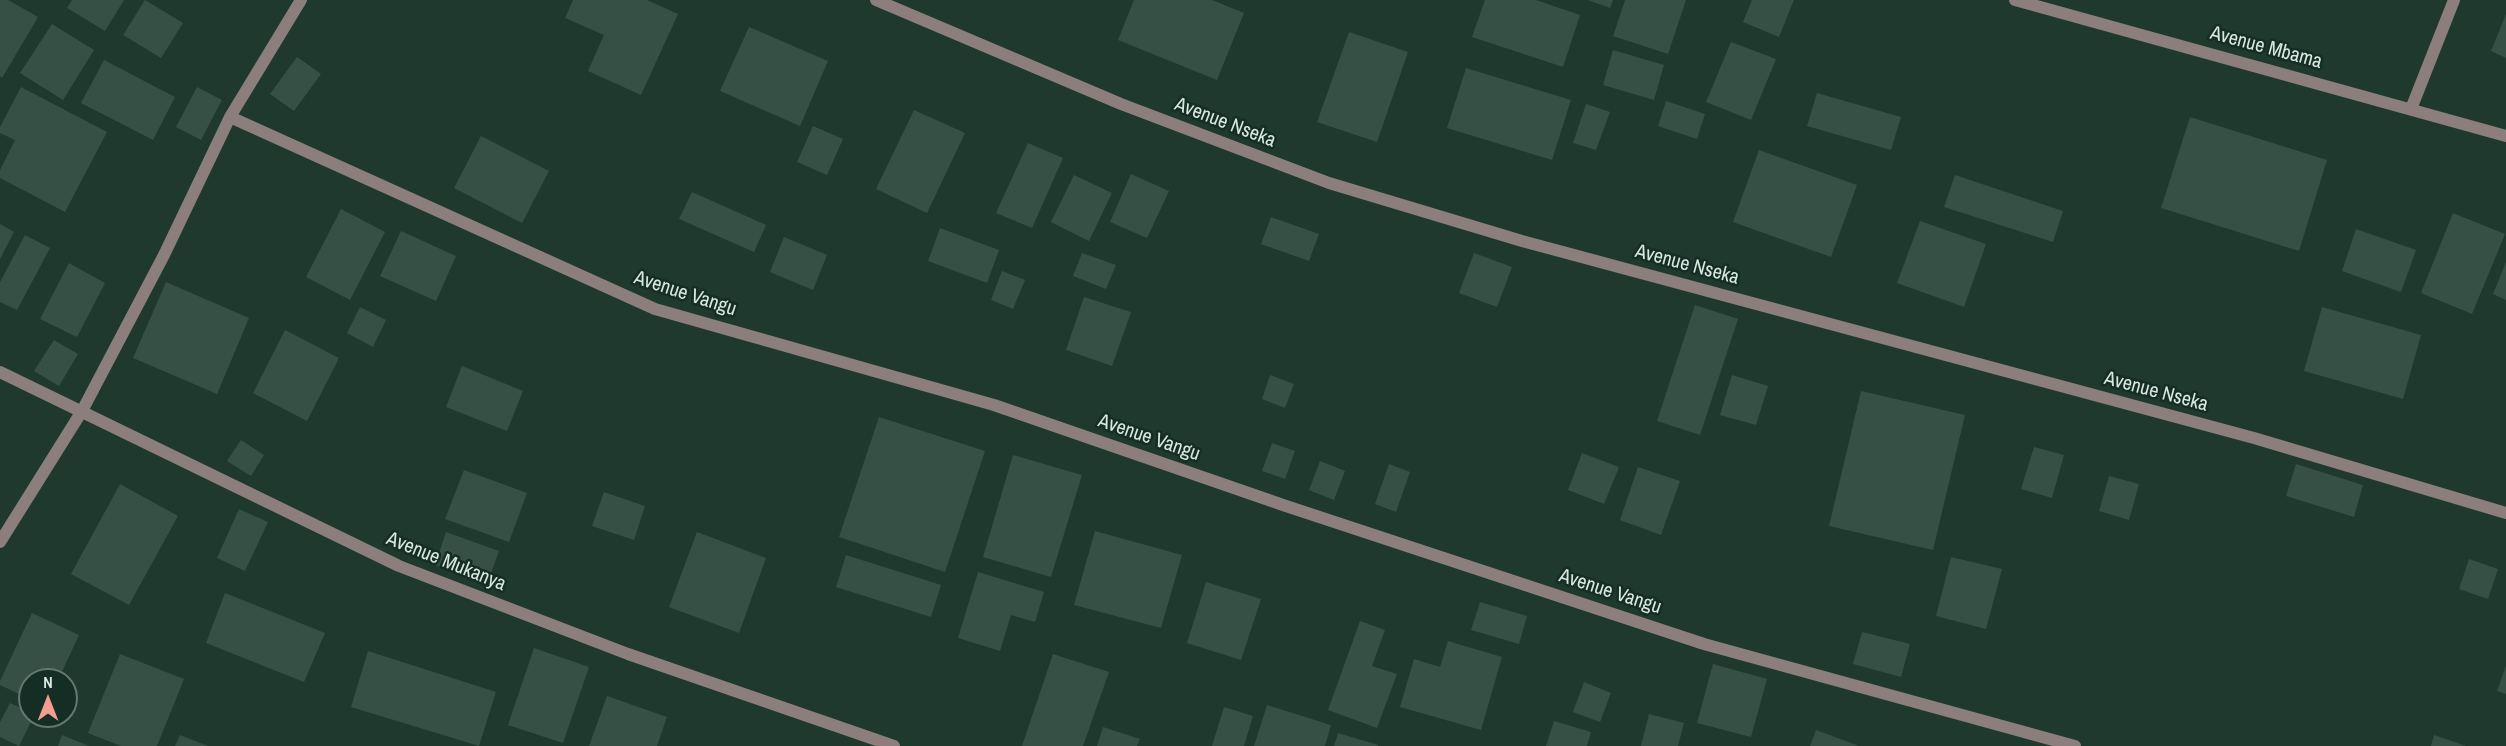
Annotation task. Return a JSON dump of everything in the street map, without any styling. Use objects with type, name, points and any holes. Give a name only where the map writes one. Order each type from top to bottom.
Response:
[{"type":"street","points":[[0,542],[82,411],[164,255],[230,117],[301,0]]},
{"type":"street","name":"Avenue Nseka","points":[[876,0],[1121,104],[1329,183],[1522,241],[2254,438],[2506,513]]},
{"type":"street","name":"Avenue Mbama","points":[[2015,0],[2506,136]]},
{"type":"street","points":[[2411,109],[2454,0]]},
{"type":"street","name":"Avenue Vangu","points":[[230,117],[655,309],[994,405],[1286,506],[1704,644],[2074,746]]},
{"type":"street","name":"Avenue Mukanya","points":[[0,372],[399,566],[628,654],[894,746]]},
{"type":"building","points":[[0,0],[8,0],[38,17],[2,78],[0,76]]},
{"type":"building","points":[[72,0],[124,0],[105,31],[67,8]]},
{"type":"building","points":[[145,0],[183,23],[161,58],[123,35]]},
{"type":"building","points":[[573,0],[647,0],[678,14],[641,95],[588,71],[604,35],[565,18]]},
{"type":"building","points":[[1134,0],[1212,0],[1244,13],[1217,80],[1118,40]]},
{"type":"building","points":[[1485,0],[1536,0],[1580,15],[1563,67],[1472,37]]},
{"type":"building","points":[[1588,0],[1613,0],[1610,8]]},
{"type":"building","points":[[1625,0],[1686,0],[1668,54],[1613,36]]},
{"type":"building","points":[[1752,0],[1794,0],[1779,37],[1743,22]]},
{"type":"building","points":[[2506,14],[2506,58],[2491,51]]},
{"type":"building","points":[[52,24],[94,50],[63,100],[20,73]]},
{"type":"building","points":[[749,27],[828,61],[800,126],[720,91]]},
{"type":"building","points":[[1349,32],[1408,52],[1377,142],[1317,122]]},
{"type":"building","points":[[1731,42],[1776,59],[1751,120],[1706,102]]},
{"type":"building","points":[[1613,50],[1664,65],[1654,100],[1603,85]]},
{"type":"building","points":[[297,57],[321,74],[294,111],[270,94]]},
{"type":"building","points":[[104,60],[175,97],[153,140],[81,103]]},
{"type":"building","points":[[1466,68],[1571,100],[1552,160],[1447,128]]},
{"type":"building","points":[[21,87],[107,132],[65,212],[0,178],[0,170],[15,140],[0,133],[0,127]]},
{"type":"building","points":[[197,87],[222,100],[201,140],[176,127]]},
{"type":"building","points":[[1817,93],[1901,117],[1891,150],[1807,126]]},
{"type":"building","points":[[1666,101],[1705,114],[1697,139],[1658,126]]},
{"type":"building","points":[[1586,104],[1610,112],[1596,150],[1573,143]]},
{"type":"building","points":[[914,110],[965,133],[927,213],[876,189]]},
{"type":"building","points":[[2190,117],[2327,160],[2299,251],[2161,208]]},
{"type":"building","points":[[813,126],[843,139],[827,175],[797,162]]},
{"type":"building","points":[[481,136],[549,171],[522,223],[454,188]]},
{"type":"building","points":[[1028,143],[1063,158],[1032,228],[996,213]]},
{"type":"building","points":[[1759,150],[1857,185],[1831,257],[1733,222]]},
{"type":"building","points":[[1131,174],[1169,191],[1147,238],[1110,222]]},
{"type":"building","points":[[1074,175],[1112,193],[1089,241],[1051,222]]},
{"type":"building","points":[[1955,175],[2063,211],[2053,242],[1944,207]]},
{"type":"building","points":[[692,192],[766,225],[754,252],[679,219]]},
{"type":"building","points":[[341,209],[385,232],[350,300],[306,277]]},
{"type":"building","points":[[2453,213],[2505,234],[2472,314],[2421,293]]},
{"type":"building","points":[[1271,217],[1319,234],[1309,261],[1261,244]]},
{"type":"building","points":[[1920,221],[1986,244],[1964,307],[1897,283]]},
{"type":"building","points":[[0,224],[14,232],[0,259]]},
{"type":"building","points":[[940,228],[999,250],[987,283],[928,261]]},
{"type":"building","points":[[2356,229],[2416,250],[2401,292],[2342,271]]},
{"type":"building","points":[[401,231],[456,256],[436,301],[380,276]]},
{"type":"building","points":[[25,235],[50,248],[17,310],[0,302],[0,282]]},
{"type":"building","points":[[784,237],[827,255],[813,290],[770,272]]},
{"type":"building","points":[[1082,253],[1116,265],[1106,289],[1073,276]]},
{"type":"building","points":[[1474,253],[1512,267],[1497,307],[1459,293]]},
{"type":"building","points":[[2506,262],[2506,300],[2493,294]]},
{"type":"building","points":[[69,263],[105,283],[77,337],[40,319]]},
{"type":"building","points":[[1002,271],[1025,280],[1013,309],[991,300]]},
{"type":"building","points":[[166,282],[249,318],[217,394],[133,358]]},
{"type":"building","points":[[1084,297],[1131,312],[1112,366],[1066,350]]},
{"type":"building","points":[[1695,305],[1738,319],[1700,435],[1657,421]]},
{"type":"building","points":[[360,307],[386,320],[373,347],[347,333]]},
{"type":"building","points":[[2322,307],[2421,335],[2403,399],[2304,371]]},
{"type":"building","points":[[285,330],[339,358],[307,421],[253,393]]},
{"type":"building","points":[[54,340],[78,354],[59,386],[34,371]]},
{"type":"building","points":[[462,366],[523,391],[507,431],[446,407]]},
{"type":"building","points":[[1270,375],[1294,384],[1285,408],[1262,399]]},
{"type":"building","points":[[1732,375],[1768,386],[1756,425],[1720,415]]},
{"type":"building","points":[[1861,391],[1965,415],[1933,550],[1829,526]]},
{"type":"building","points":[[879,417],[985,451],[945,572],[839,537]]},
{"type":"building","points":[[241,440],[264,455],[251,476],[227,461]]},
{"type":"building","points":[[1272,443],[1295,451],[1285,479],[1262,471]]},
{"type":"building","points":[[2034,447],[2064,455],[2052,498],[2021,489]]},
{"type":"building","points":[[1582,453],[1619,467],[1604,504],[1568,490]]},
{"type":"building","points":[[1013,455],[1082,475],[1051,577],[983,557]]},
{"type":"building","points":[[1320,461],[1345,471],[1334,500],[1309,490]]},
{"type":"building","points":[[1389,464],[1410,472],[1396,512],[1375,504]]},
{"type":"building","points":[[2296,464],[2363,485],[2354,517],[2286,496]]},
{"type":"building","points":[[1638,467],[1680,481],[1661,535],[1620,520]]},
{"type":"building","points":[[464,470],[527,493],[509,542],[445,519]]},
{"type":"building","points":[[2109,476],[2139,484],[2129,520],[2099,511]]},
{"type":"building","points":[[120,484],[178,516],[129,605],[71,574]]},
{"type":"building","points":[[604,492],[645,506],[634,540],[592,526]]},
{"type":"building","points":[[239,509],[268,522],[245,571],[217,558]]},
{"type":"building","points":[[1095,531],[1182,555],[1161,628],[1074,605]]},
{"type":"building","points":[[446,532],[499,551],[487,584],[435,565]]},
{"type":"building","points":[[697,532],[766,558],[739,633],[669,607]]},
{"type":"building","points":[[846,555],[941,585],[931,617],[836,587]]},
{"type":"building","points":[[1951,557],[2002,569],[1986,629],[1936,616]]},
{"type":"building","points":[[2469,559],[2498,569],[2488,599],[2459,589]]},
{"type":"building","points":[[978,572],[1044,592],[1035,622],[1011,615],[1000,651],[958,638]]},
{"type":"building","points":[[1206,582],[1261,599],[1241,660],[1187,643]]},
{"type":"building","points":[[225,593],[325,633],[304,682],[206,643]]},
{"type":"building","points":[[1480,602],[1527,616],[1519,644],[1471,630]]},
{"type":"building","points":[[32,613],[79,635],[64,668],[18,668],[18,693],[0,685]]},
{"type":"building","points":[[1360,621],[1385,630],[1372,666],[1397,674],[1377,728],[1328,710]]},
{"type":"building","points":[[1862,632],[1910,644],[1901,677],[1853,664]]},
{"type":"building","points":[[1448,641],[1502,657],[1481,730],[1400,707],[1414,659],[1440,667]]},
{"type":"building","points":[[534,648],[589,667],[563,743],[508,725]]},
{"type":"building","points":[[368,651],[496,692],[479,746],[351,707]]},
{"type":"building","points":[[120,654],[184,679],[157,746],[121,746],[88,733]]},
{"type":"building","points":[[1053,654],[1109,672],[1083,746],[1022,746]]},
{"type":"building","points":[[1713,664],[1767,679],[1751,737],[1697,723]]},
{"type":"building","points":[[2506,666],[2506,694],[2497,691]]},
{"type":"building","points":[[1584,682],[1611,693],[1600,722],[1573,712]]},
{"type":"building","points":[[607,696],[667,717],[657,746],[589,746]]},
{"type":"building","points":[[10,703],[18,707],[18,728],[28,728],[19,746],[0,737],[0,722]]},
{"type":"building","points":[[1267,705],[1331,725],[1325,746],[1254,746]]},
{"type":"building","points":[[1224,707],[1253,716],[1244,746],[1212,746]]},
{"type":"building","points":[[1649,714],[1684,723],[1678,746],[1641,746]]},
{"type":"building","points":[[1554,721],[1591,732],[1587,746],[1546,746]]},
{"type":"building","points":[[1103,727],[1140,739],[1137,746],[1097,746]]},
{"type":"building","points":[[1816,730],[1859,746],[1810,746]]},
{"type":"building","points":[[1338,733],[1378,745],[1378,746],[1334,746]]},
{"type":"building","points":[[62,735],[89,746],[58,746]]},
{"type":"building","points":[[180,735],[208,746],[175,746]]},
{"type":"building","points":[[2434,735],[2466,746],[2431,746]]}]
